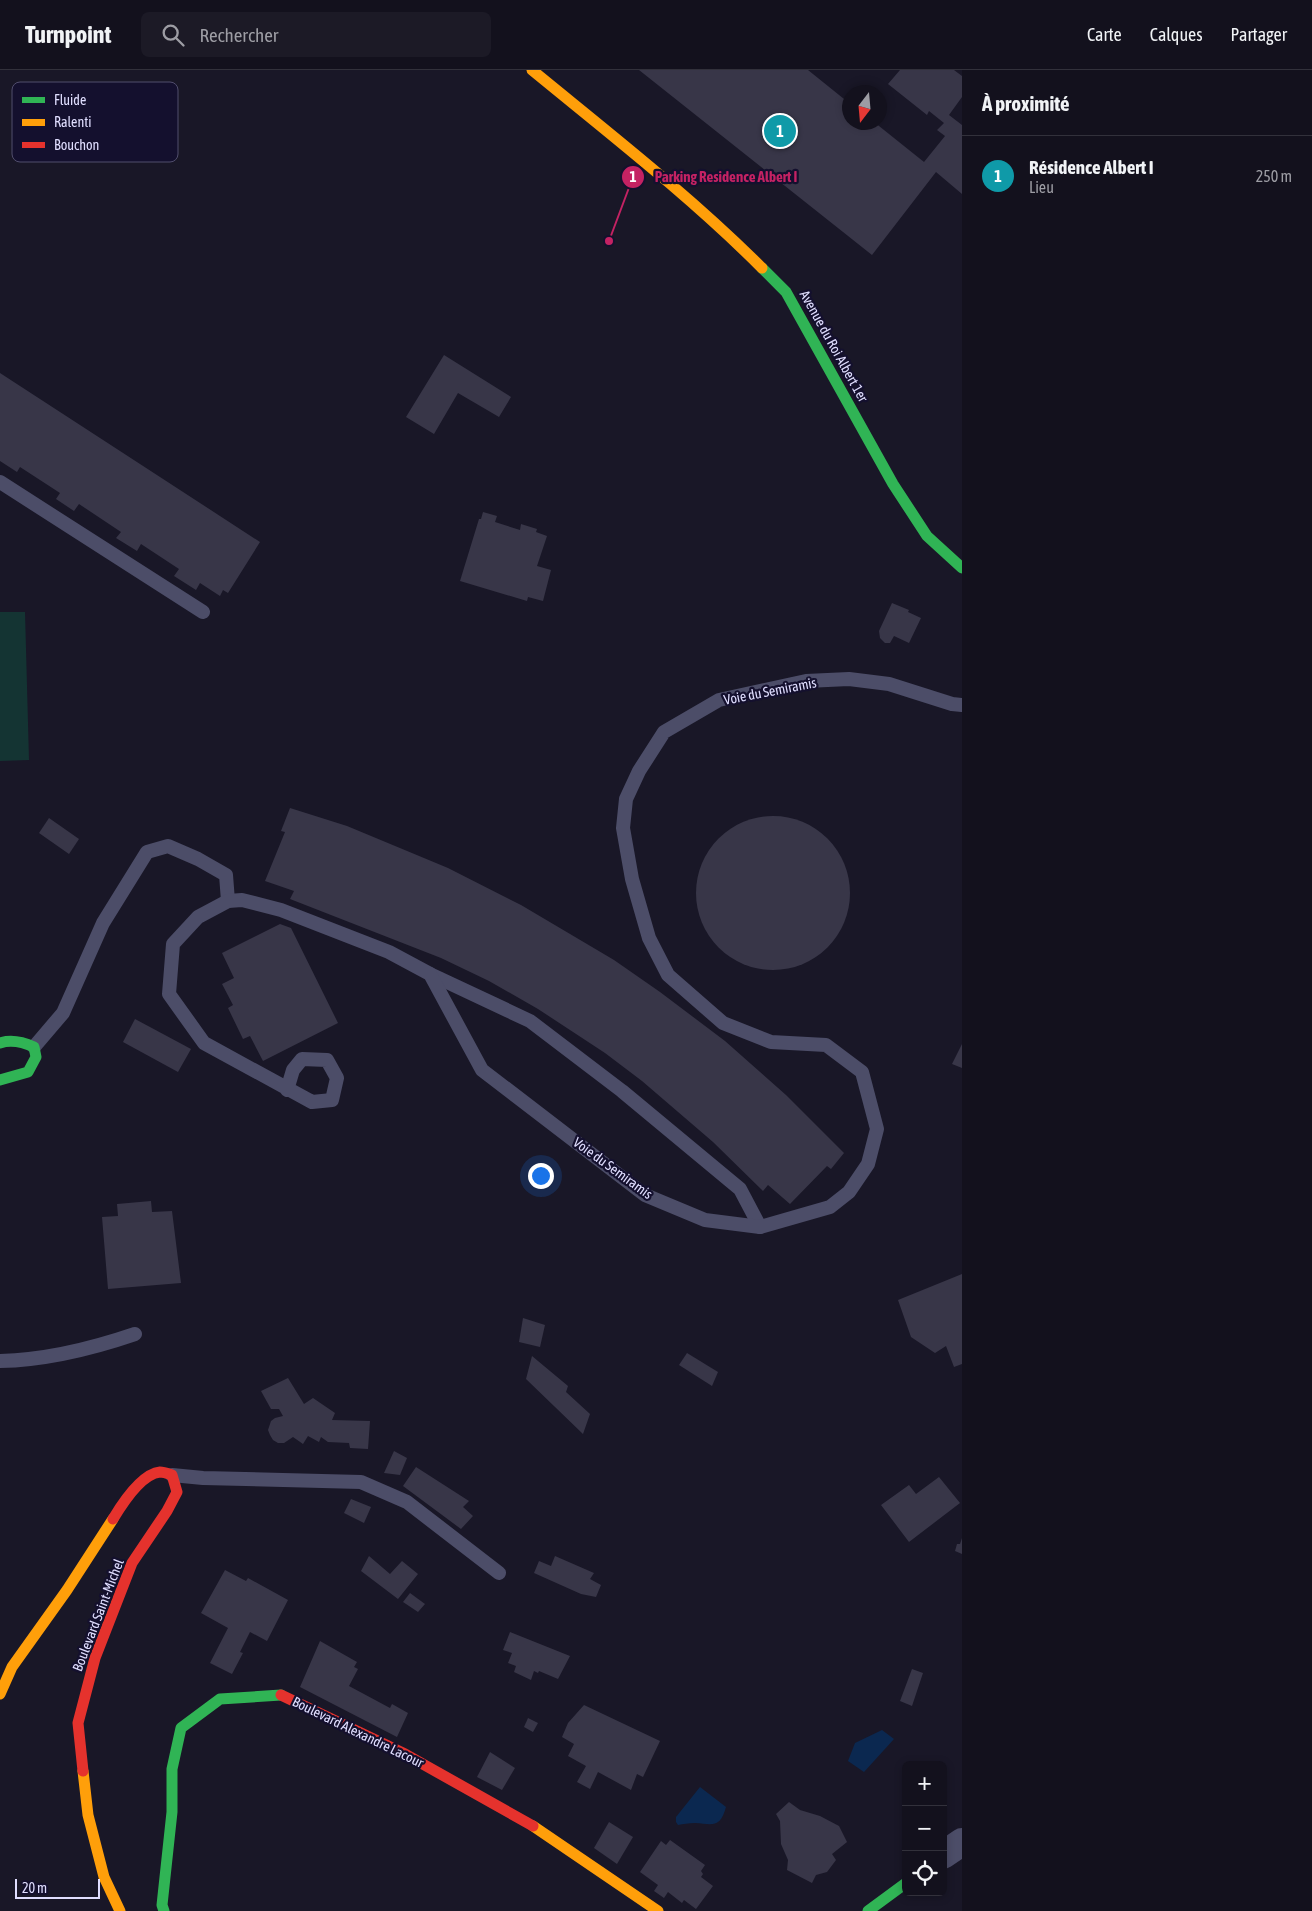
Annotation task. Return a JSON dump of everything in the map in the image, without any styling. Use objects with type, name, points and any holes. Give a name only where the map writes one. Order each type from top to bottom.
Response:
[{"type":"street","name":"Avenue du Roi Albert 1er","points":[[532,70],[673,186],[729,235],[786,292],[893,484],[928,536],[962,568]]},
{"type":"street","points":[[0,1044],[7,1040],[24,1042],[34,1047],[36,1057],[28,1072],[0,1080]]},
{"type":"street","name":"Boulevard Saint-Michel","points":[[0,1694],[12,1667],[66,1590],[123,1502],[146,1477],[161,1472],[172,1475],[177,1492],[167,1511],[132,1562],[95,1658],[78,1723],[88,1815],[104,1877],[120,1911]]},
{"type":"street","name":"Boulevard Alexandre Lacour","points":[[164,1911],[162,1905],[172,1812],[172,1770],[181,1728],[220,1699],[282,1695],[406,1754],[534,1826],[658,1911]]},
{"type":"street","points":[[947,1852],[962,1842]]},
{"type":"street","points":[[868,1911],[902,1886]]},
{"type":"lane","points":[[0,482],[203,612]]},
{"type":"lane","name":"Voie du Semiramis","points":[[430,974],[482,1070],[645,1195],[705,1220],[760,1228],[830,1207],[849,1192],[868,1164],[877,1129],[862,1072],[826,1045],[771,1042],[723,1023],[668,975],[649,938],[632,879],[623,828],[626,798],[639,771],[664,732],[719,700],[806,681],[849,679],[889,684],[952,704],[962,705]]},
{"type":"lane","points":[[34,1047],[63,1013],[104,923],[147,852],[168,846],[198,859],[226,875],[228,901]]},
{"type":"lane","points":[[288,1090],[204,1042],[169,994],[173,944],[198,917],[228,901],[242,900],[282,910],[389,952],[430,974],[530,1021],[622,1090],[740,1189],[760,1228]]},
{"type":"lane","points":[[0,1361],[30,1360],[96,1348],[135,1334]]},
{"type":"lane","points":[[172,1475],[203,1478],[361,1482],[406,1502],[499,1573]]},
{"type":"green space","points":[[0,612],[25,612],[29,760],[0,761]]},
{"type":"water","points":[[758,853],[773,855],[786,860],[800,875],[803,883],[782,891],[771,886],[763,887],[757,891],[755,897],[760,909],[768,911],[778,909],[790,923],[797,939],[799,952],[772,958],[749,953],[732,940],[720,922],[716,901],[721,881],[734,864]]},
{"type":"water","points":[[882,1730],[894,1739],[864,1772],[848,1761],[855,1743]]},
{"type":"water","points":[[700,1787],[726,1807],[724,1814],[715,1824],[693,1823],[678,1825],[676,1817]]},
{"type":"building","points":[[639,70],[808,70],[842,97],[842,130],[884,130],[924,162],[945,136],[937,130],[944,123],[929,111],[927,115],[888,84],[900,70],[954,70],[962,76],[962,97],[949,115],[962,125],[962,194],[936,172],[872,255]]},
{"type":"building","points":[[444,355],[511,397],[499,417],[458,393],[434,434],[406,417]]},
{"type":"building","points":[[0,373],[260,542],[228,593],[223,590],[220,596],[200,583],[196,590],[174,576],[179,569],[141,544],[137,551],[116,538],[121,532],[79,504],[74,511],[56,499],[60,493],[20,467],[17,472],[0,461]]},
{"type":"building","points":[[483,512],[497,516],[495,522],[520,530],[521,524],[537,529],[536,532],[547,536],[537,566],[551,570],[543,601],[528,597],[527,601],[460,581],[479,519],[481,519]]},
{"type":"building","points":[[892,603],[909,610],[908,612],[921,618],[909,643],[894,636],[890,643],[885,643],[880,638],[879,631]]},
{"type":"building","points":[[290,808],[347,826],[448,868],[521,905],[614,960],[725,1041],[786,1095],[844,1153],[831,1169],[827,1166],[790,1204],[768,1185],[763,1191],[713,1142],[642,1081],[605,1053],[538,1009],[489,981],[441,958],[290,899],[294,891],[265,881],[285,832],[281,831]]},
{"type":"building","points":[[773,816],[788,817],[803,822],[828,838],[844,863],[849,878],[849,908],[844,923],[828,948],[803,964],[788,969],[773,970],[758,969],[743,964],[718,948],[702,923],[697,908],[696,893],[697,878],[702,863],[718,838],[743,822],[758,817]]},
{"type":"building","points":[[49,818],[79,839],[69,854],[39,833]]},
{"type":"building","points":[[280,924],[291,928],[338,1023],[263,1061],[250,1036],[243,1039],[228,1008],[233,1005],[222,984],[234,978],[222,953]]},
{"type":"building","points":[[135,1019],[191,1049],[178,1072],[123,1042]]},
{"type":"building","points":[[962,1044],[962,1068],[952,1064]]},
{"type":"building","points":[[151,1201],[152,1212],[172,1211],[181,1283],[108,1289],[102,1217],[118,1216],[117,1204]]},
{"type":"building","points":[[962,1274],[962,1364],[954,1367],[946,1346],[935,1353],[911,1337],[898,1300]]},
{"type":"building","points":[[523,1318],[545,1325],[540,1347],[519,1342]]},
{"type":"building","points":[[687,1353],[718,1372],[712,1386],[679,1365]]},
{"type":"building","points":[[532,1356],[568,1386],[566,1392],[590,1414],[583,1434],[526,1379]]},
{"type":"building","points":[[288,1378],[304,1404],[313,1398],[335,1413],[332,1420],[370,1421],[368,1449],[350,1448],[349,1443],[328,1442],[321,1437],[319,1442],[308,1436],[303,1444],[293,1437],[284,1443],[278,1443],[273,1440],[268,1430],[271,1421],[283,1416],[279,1409],[271,1409],[261,1391]]},
{"type":"building","points":[[394,1451],[407,1458],[400,1475],[384,1473]]},
{"type":"building","points":[[416,1467],[469,1501],[463,1507],[473,1516],[461,1529],[403,1486]]},
{"type":"building","points":[[939,1477],[960,1503],[909,1542],[881,1505],[909,1485],[916,1494]]},
{"type":"building","points":[[351,1499],[371,1507],[364,1523],[344,1513]]},
{"type":"building","points":[[962,1538],[962,1554],[955,1551],[957,1544],[960,1544]]},
{"type":"building","points":[[369,1556],[390,1574],[402,1561],[418,1574],[398,1599],[361,1571]]},
{"type":"building","points":[[555,1556],[594,1573],[590,1579],[601,1585],[596,1597],[581,1594],[534,1573],[539,1561],[551,1566]]},
{"type":"building","points":[[225,1570],[246,1581],[248,1578],[288,1600],[267,1641],[250,1632],[240,1652],[243,1653],[232,1674],[210,1663],[228,1628],[201,1613]]},
{"type":"building","points":[[410,1593],[425,1604],[418,1612],[403,1602]]},
{"type":"building","points":[[510,1632],[570,1656],[558,1679],[539,1671],[538,1673],[534,1671],[531,1680],[514,1672],[516,1666],[508,1663],[512,1653],[503,1650]]},
{"type":"building","points":[[320,1641],[357,1662],[354,1667],[358,1669],[349,1686],[390,1708],[392,1704],[408,1713],[397,1737],[300,1687]]},
{"type":"building","points":[[912,1669],[923,1673],[912,1706],[900,1701]]},
{"type":"building","points":[[584,1705],[660,1741],[643,1777],[637,1774],[631,1790],[598,1772],[590,1789],[577,1782],[586,1766],[568,1756],[574,1744],[562,1737],[568,1723]]},
{"type":"building","points":[[528,1718],[538,1723],[533,1732],[524,1727]]},
{"type":"building","points":[[490,1752],[515,1768],[502,1790],[477,1777]]},
{"type":"building","points":[[789,1802],[800,1810],[820,1816],[839,1826],[847,1842],[832,1854],[836,1860],[827,1872],[816,1875],[812,1883],[787,1870],[788,1860],[781,1844],[780,1821],[776,1814]]},
{"type":"building","points":[[609,1822],[633,1837],[617,1864],[594,1848]]},
{"type":"building","points":[[670,1840],[705,1865],[701,1871],[703,1874],[701,1877],[713,1886],[696,1909],[684,1900],[682,1903],[668,1892],[664,1898],[654,1891],[658,1885],[640,1872],[661,1841],[666,1845]]},
{"type":"traffic: fast","points":[[762,268],[786,292],[893,484],[927,536],[962,568]]},
{"type":"traffic: fast","points":[[0,1043],[13,1041],[30,1045],[34,1047],[36,1057],[28,1072],[0,1080]]},
{"type":"traffic: fast","points":[[164,1911],[162,1905],[172,1812],[172,1769],[181,1728],[220,1699],[281,1695]]},
{"type":"traffic: fast","points":[[868,1911],[902,1886]]},
{"type":"traffic: slow","points":[[532,70],[679,191],[762,268]]},
{"type":"traffic: slow","points":[[0,1694],[12,1667],[67,1590],[113,1519]]},
{"type":"traffic: slow","points":[[83,1771],[88,1815],[104,1877],[120,1911]]},
{"type":"traffic: slow","points":[[533,1826],[658,1911]]},
{"type":"traffic: jam","points":[[83,1771],[78,1723],[95,1658],[132,1563],[167,1511],[177,1492],[172,1475],[160,1472],[146,1478],[133,1491],[113,1519]]},
{"type":"traffic: jam","points":[[281,1695],[405,1754],[533,1826]]},
{"type":"place","name":"Résidence Albert I","points":[[780,131]]},
{"type":"place","name":"Parking Residence Albert I","points":[[609,241]]}]
